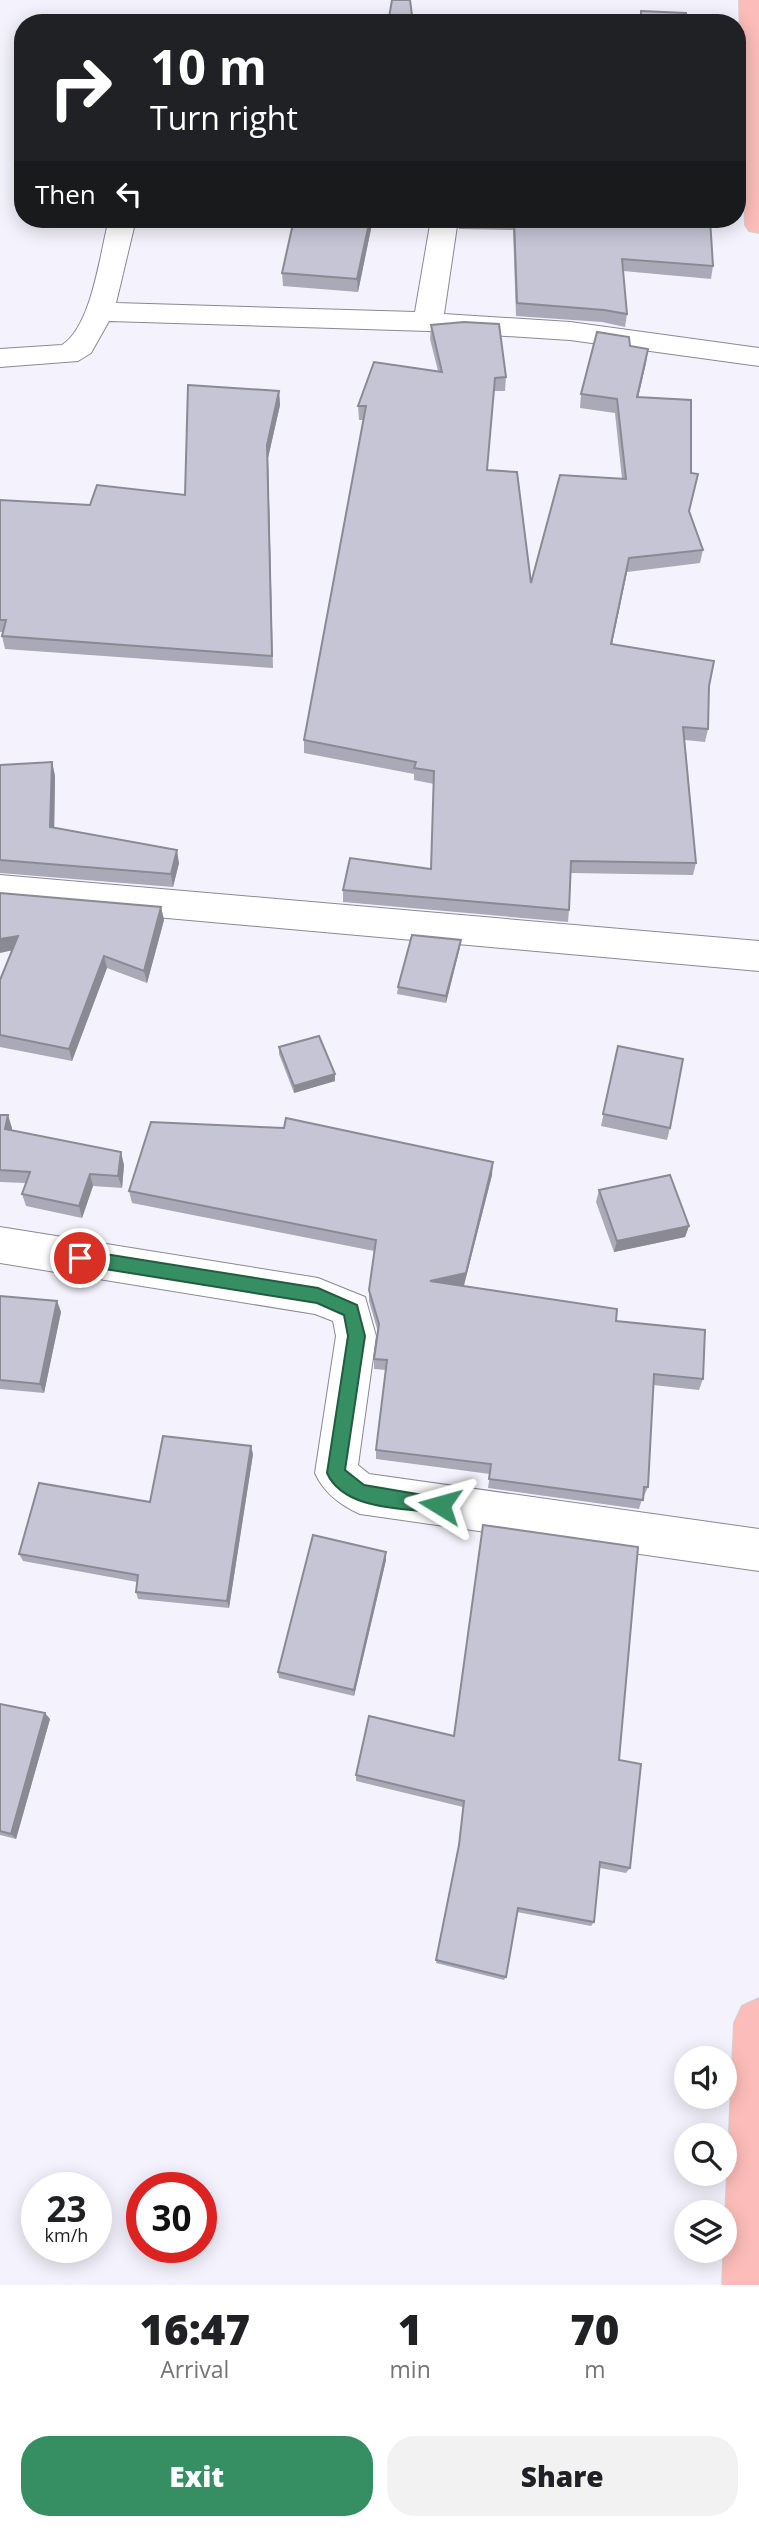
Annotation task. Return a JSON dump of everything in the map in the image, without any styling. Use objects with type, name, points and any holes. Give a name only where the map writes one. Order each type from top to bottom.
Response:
[{"type":"highway","points":[[753,10],[759,225]]},
{"type":"highway","points":[[748,2285],[759,2023]]},
{"type":"street","points":[[0,358],[68,355],[81,346],[100,312],[120,228]]},
{"type":"street","points":[[428,322],[444,228]]},
{"type":"street","points":[[100,312],[428,322],[570,331],[759,357]]},
{"type":"street","points":[[0,889],[759,956]]},
{"type":"street","points":[[0,1245],[318,1296],[351,1310],[356,1336],[336,1473],[360,1493],[759,1550]]},
{"type":"building","points":[[392,0],[410,0],[412,14],[390,14]]},
{"type":"building","points":[[641,11],[686,13],[686,14],[641,14]]},
{"type":"building","points":[[292,228],[368,228],[357,279],[282,273]]},
{"type":"building","points":[[514,228],[711,228],[713,266],[622,259],[627,314],[517,303]]},
{"type":"building","points":[[464,322],[499,324],[506,377],[495,378],[487,470],[517,472],[531,583],[560,475],[626,479],[617,399],[581,394],[597,332],[629,337],[630,346],[648,349],[637,397],[691,400],[691,473],[698,474],[689,511],[703,550],[629,558],[611,644],[714,661],[709,686],[708,729],[683,727],[696,863],[571,861],[569,910],[343,890],[350,858],[431,869],[434,771],[414,768],[416,762],[304,740],[366,406],[358,406],[374,362],[442,372],[431,325]]},
{"type":"building","points":[[188,385],[279,391],[267,445],[272,656],[2,636],[6,620],[0,620],[0,500],[90,505],[97,485],[185,495]]},
{"type":"building","points":[[52,762],[50,827],[177,850],[171,874],[0,860],[0,765]]},
{"type":"building","points":[[0,893],[161,907],[144,971],[104,956],[69,1049],[0,1035],[0,980],[18,936],[0,939]]},
{"type":"building","points":[[412,935],[461,940],[446,996],[398,987]]},
{"type":"building","points":[[319,1036],[335,1074],[294,1086],[279,1047]]},
{"type":"building","points":[[618,1046],[683,1059],[670,1128],[603,1114]]},
{"type":"building","points":[[0,1115],[8,1115],[5,1129],[121,1152],[118,1176],[90,1174],[79,1206],[22,1194],[30,1172],[0,1170]]},
{"type":"building","points":[[286,1118],[493,1162],[466,1273],[430,1281],[617,1309],[616,1321],[705,1330],[703,1379],[654,1374],[648,1487],[644,1487],[643,1500],[489,1479],[491,1464],[376,1450],[387,1360],[374,1359],[379,1324],[369,1290],[376,1240],[129,1191],[151,1122],[284,1128]]},
{"type":"building","points":[[670,1175],[689,1226],[617,1241],[599,1190]]},
{"type":"building","points":[[0,1296],[57,1301],[40,1384],[0,1380]]},
{"type":"building","points":[[163,1436],[251,1446],[227,1601],[136,1592],[138,1575],[19,1554],[39,1483],[150,1502]]},
{"type":"building","points":[[483,1525],[638,1547],[619,1760],[641,1764],[630,1868],[600,1862],[594,1922],[518,1908],[506,1977],[436,1960],[459,1845],[464,1801],[356,1775],[369,1716],[454,1736]]},
{"type":"building","points":[[313,1535],[386,1552],[354,1690],[278,1672]]},
{"type":"building","points":[[0,1704],[45,1713],[11,1834],[0,1831]]},
{"type":"route","points":[[80,1258],[318,1296],[351,1310],[356,1336],[336,1473],[360,1493],[440,1505]]}]
